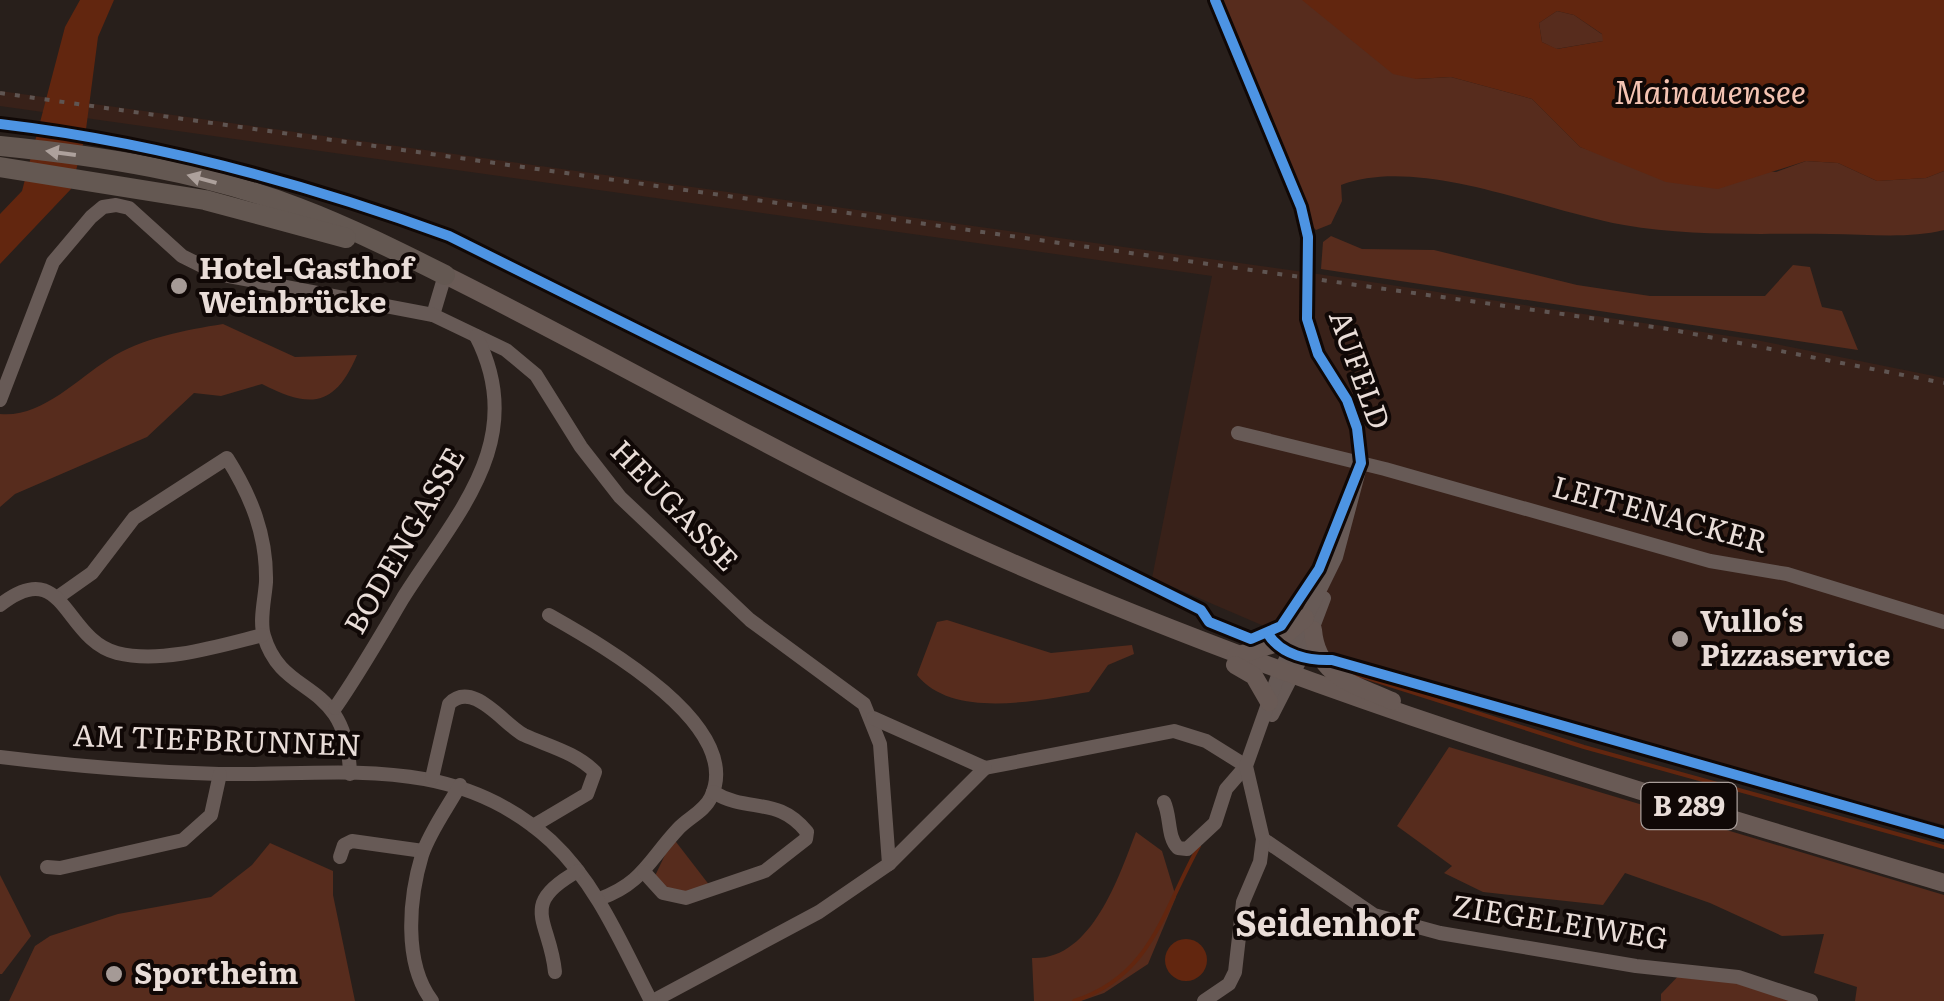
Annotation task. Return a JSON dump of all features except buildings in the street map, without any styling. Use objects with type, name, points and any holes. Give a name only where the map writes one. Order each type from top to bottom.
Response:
[{"type":"highway","name":"B 289","points":[[8,157],[101,170],[387,247],[446,274]]},
{"type":"main road","name":"B 289","points":[[446,274],[905,513],[1216,648],[1435,727],[1944,883]]},
{"type":"main road","points":[[1236,656],[1274,644],[1309,624],[1316,653],[1327,671],[1435,727]]},
{"type":"main road","points":[[1216,648],[1228,662],[1254,676],[1269,702]]},
{"type":"street","name":"HEUGASSE","points":[[0,400],[41,283],[53,262],[103,206],[129,208],[182,256],[218,274],[433,315],[526,362],[620,497],[721,596],[780,644],[846,688],[873,718]]},
{"type":"street","name":"AUFELD","points":[[1286,675],[1324,586],[1360,464],[1358,428],[1347,400],[1311,337],[1308,237]]},
{"type":"street","points":[[433,315],[446,274]]},
{"type":"street","name":"BODENGASSE","points":[[335,708],[390,628],[402,601],[481,474],[497,410],[492,374],[476,335]]},
{"type":"street","name":"AUFELD","points":[[1238,433],[1360,464]]},
{"type":"street","points":[[58,597],[92,573],[134,518],[227,458],[247,489],[262,538],[266,576],[263,635],[291,675],[335,708],[350,750],[350,774]]},
{"type":"street","name":"LEITENACKER","points":[[1360,464],[1710,561],[1787,574],[1944,622]]},
{"type":"street","points":[[0,605],[34,588],[58,597],[86,637],[116,653],[201,651],[263,635]]},
{"type":"street","points":[[549,615],[614,655],[687,715],[716,757],[709,802],[676,831],[644,872],[598,900]]},
{"type":"street","points":[[1262,727],[1269,702],[1286,675]]},
{"type":"street","points":[[1164,802],[1171,819],[1172,841],[1178,848],[1187,849],[1215,823],[1226,789],[1246,766],[1286,675]]},
{"type":"street","points":[[432,778],[449,704],[464,698],[485,704],[521,734],[567,752],[594,772],[587,794],[533,826]]},
{"type":"street","points":[[873,718],[985,768]]},
{"type":"street","points":[[873,718],[880,744],[889,864]]},
{"type":"street","points":[[652,1001],[820,912],[889,864],[985,768],[1174,731],[1206,742],[1246,766],[1263,839],[1260,862],[1240,916],[1235,972],[1229,984],[1204,1001]]},
{"type":"street","name":"AM TIEFBRUNNEN","points":[[0,757],[220,774],[432,778],[460,785],[494,799],[533,826],[578,871],[598,900],[652,1001]]},
{"type":"street","points":[[47,867],[60,868],[183,840],[211,816],[220,774]]},
{"type":"street","points":[[432,1001],[418,972],[412,916],[423,851],[460,785]]},
{"type":"street","points":[[644,872],[664,893],[686,898],[765,872],[806,840],[806,832],[788,812],[736,804],[713,792]]},
{"type":"street","name":"ZIEGELEIWEG","points":[[1263,839],[1356,906],[1390,920],[1440,933],[1597,960],[1738,978],[1811,1001]]},
{"type":"street","points":[[340,857],[344,845],[352,841],[423,851]]},
{"type":"street","points":[[554,972],[553,953],[538,916],[540,904],[554,886],[578,871]]},
{"type":"shaded area","points":[[1220,0],[1303,0],[1416,79],[1451,77],[1532,99],[1580,147],[1620,160],[1776,172],[1806,161],[1838,163],[1877,181],[1926,178],[1944,171],[1944,230],[1887,235],[1727,234],[1650,229],[1592,218],[1482,188],[1407,177],[1373,178],[1341,185],[1342,201],[1331,224],[1316,230],[1308,222]]},
{"type":"shaded area","points":[[1557,11],[1574,15],[1603,35],[1603,41],[1556,49],[1542,42],[1539,23]]},
{"type":"shaded area","points":[[0,91],[1318,274],[1756,340],[1944,378],[1944,825],[1331,655],[1152,578],[1212,276],[0,106]]},
{"type":"shaded area","points":[[1331,236],[1362,249],[1434,250],[1577,285],[1650,296],[1765,296],[1793,265],[1810,267],[1822,307],[1842,311],[1858,350],[1321,269],[1323,242]]},
{"type":"shaded area","points":[[223,324],[295,357],[357,355],[340,385],[319,398],[294,397],[262,384],[221,396],[194,393],[147,437],[15,494],[0,507],[0,414],[15,414],[44,404],[109,359],[149,340]]},
{"type":"shaded area","points":[[947,620],[1051,653],[1132,645],[1134,654],[1108,665],[1089,692],[1023,702],[952,698],[917,675],[937,622]]},
{"type":"shaded area","points":[[1449,747],[1944,895],[1944,1001],[1855,1001],[1857,987],[1814,973],[1824,934],[1782,936],[1710,903],[1625,873],[1603,905],[1483,892],[1444,873],[1452,866],[1397,826]]},
{"type":"shaded area","points":[[1136,832],[1162,851],[1176,897],[1148,964],[1104,993],[1081,1001],[1034,1001],[1032,958],[1053,955],[1086,932],[1111,893]]},
{"type":"shaded area","points":[[673,838],[710,886],[679,896],[654,878]]},
{"type":"shaded area","points":[[270,843],[333,871],[333,895],[355,1001],[9,1001],[35,946],[50,936],[118,914],[211,897],[252,865]]},
{"type":"shaded area","points":[[0,875],[31,936],[2,974],[0,974]]},
{"type":"shaded area","points":[[1684,970],[1811,1001],[1661,1001],[1661,994]]},
{"type":"water","points":[[80,0],[114,0],[98,37],[85,137],[71,189],[0,264],[0,214],[22,191],[65,27]]},
{"type":"water","name":"Mainauensee","points":[[1302,0],[1944,0],[1944,171],[1926,178],[1877,181],[1838,163],[1806,161],[1718,189],[1666,182],[1580,147],[1532,99],[1451,77],[1416,79],[1393,74]],"holes":[[[1557,11],[1574,15],[1602,34],[1603,41],[1557,49],[1542,42],[1539,23]]]},
{"type":"water","points":[[1186,939],[1201,945],[1207,960],[1201,975],[1186,981],[1171,975],[1165,960],[1171,945]]},
{"type":"waterway","points":[[1352,673],[1584,747],[1944,847]]},
{"type":"waterway","points":[[1074,1001],[1100,990],[1138,958],[1164,917],[1199,846]]},
{"type":"railway","points":[[0,93],[1668,329],[1944,383]]},
{"type":"cycle path","points":[[0,124],[172,153],[284,182],[449,236],[1201,610],[1209,622],[1251,639],[1281,626],[1319,569],[1361,463],[1357,428],[1347,400],[1318,354],[1307,319],[1308,237],[1301,207],[1215,0]]},
{"type":"cycle path","points":[[1268,634],[1280,647],[1296,655],[1332,660],[1944,834]]},
{"type":"place","name":"Hotel-Gasthof Weinbrücke","points":[[179,286]]},
{"type":"place","name":"Vullo‘s Pizzaservice","points":[[1680,639]]},
{"type":"place","name":"Sportheim","points":[[114,974]]},
{"type":"district","name":"Seidenhof","points":[[1326,924]]}]
